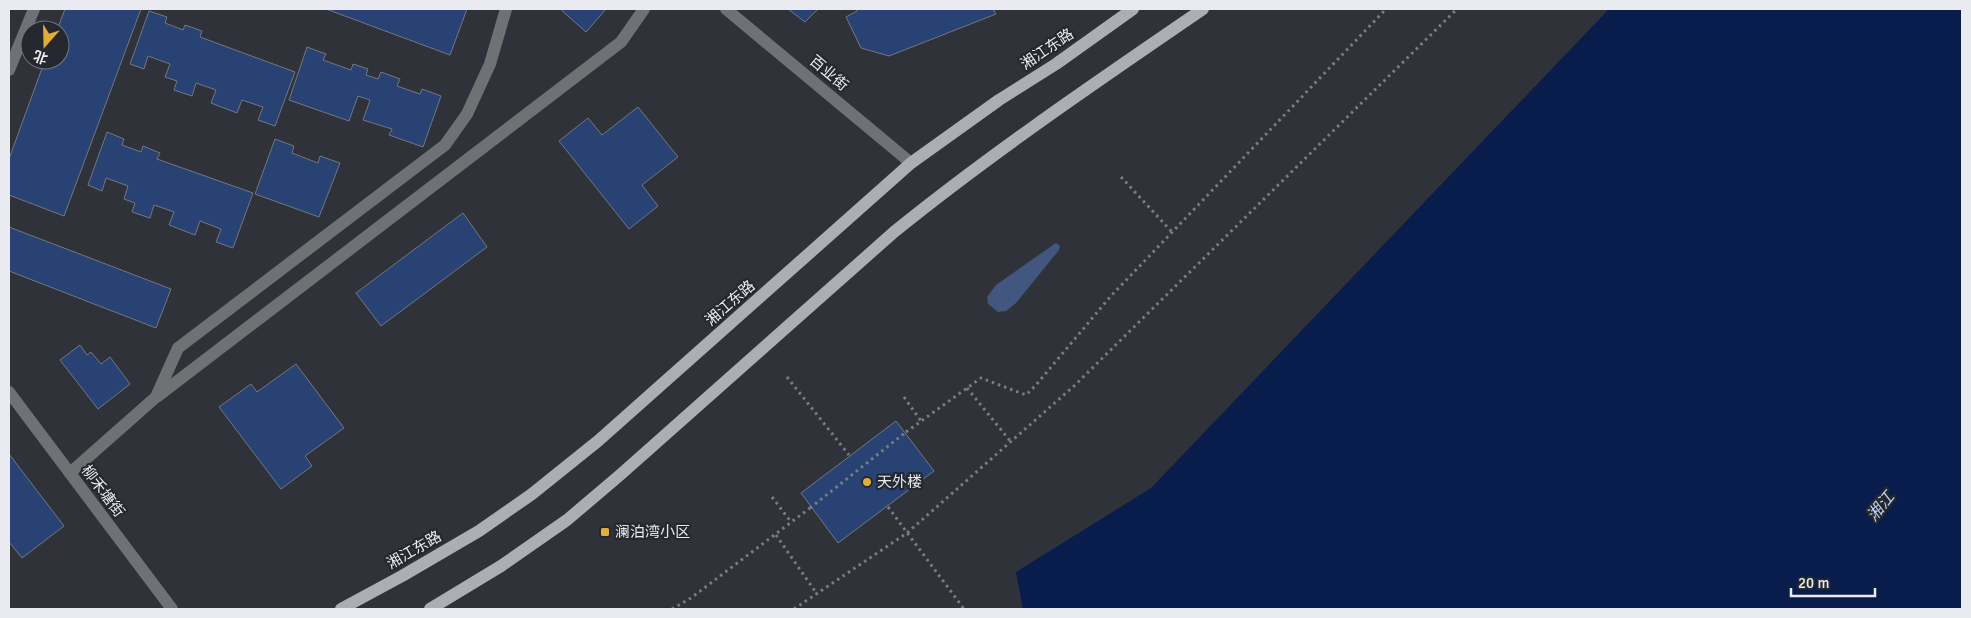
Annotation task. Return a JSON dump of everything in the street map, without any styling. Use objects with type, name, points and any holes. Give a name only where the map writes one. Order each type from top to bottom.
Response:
[{"type":"main road","name":"湘江东路","points":[[341,609],[402,576],[479,530],[532,494],[598,441],[912,163],[999,100],[1056,64],[1133,9]]},
{"type":"main road","points":[[430,609],[500,566],[567,520],[894,232],[940,195],[1036,124],[1203,9]]},
{"type":"street","points":[[9,70],[34,9]]},
{"type":"street","points":[[156,397],[178,348],[445,144],[468,114],[490,64],[506,9]]},
{"type":"street","points":[[70,473],[156,397],[621,42],[644,9]]},
{"type":"street","name":"百业街","points":[[726,9],[912,163]]},
{"type":"street","name":"柳禾塘街","points":[[9,392],[172,609]]},
{"type":"path","points":[[672,609],[691,598],[776,535],[906,432],[981,378],[1026,395],[1110,297],[1386,9]]},
{"type":"path","points":[[794,609],[907,533],[1074,386],[1457,9]]},
{"type":"path","points":[[1121,177],[1172,232]]},
{"type":"path","points":[[787,377],[849,455]]},
{"type":"path","points":[[967,388],[1011,442]]},
{"type":"path","points":[[904,397],[921,421]]},
{"type":"path","points":[[772,497],[791,522]]},
{"type":"path","points":[[888,507],[964,609]]},
{"type":"path","points":[[776,535],[817,594]]},
{"type":"shaded area","points":[[1056,243],[1060,246],[1059,250],[1016,303],[1006,311],[998,312],[988,304],[987,297],[996,285]]},
{"type":"water","name":"湘江","points":[[1609,9],[1962,9],[1962,609],[1023,609],[1016,572],[1151,488]]},
{"type":"building","points":[[65,9],[141,9],[64,216],[9,195],[9,159],[41,70],[70,70],[70,20],[61,20]]},
{"type":"building","points":[[326,9],[467,9],[450,55]]},
{"type":"building","points":[[560,9],[606,9],[586,32]]},
{"type":"building","points":[[788,9],[818,9],[805,22]]},
{"type":"building","points":[[856,9],[993,9],[996,14],[889,56],[861,48],[846,17],[857,11]]},
{"type":"building","points":[[149,11],[167,17],[165,23],[183,30],[185,25],[202,31],[200,37],[295,72],[275,126],[258,120],[263,107],[242,100],[237,113],[211,103],[216,90],[196,83],[192,96],[174,90],[177,81],[165,77],[170,64],[148,56],[144,69],[130,64]]},
{"type":"building","points":[[307,47],[326,54],[323,60],[351,70],[353,64],[368,69],[366,75],[378,79],[381,72],[400,79],[397,86],[420,94],[422,89],[441,96],[423,147],[389,135],[392,129],[363,120],[370,100],[358,96],[349,121],[289,100]]},
{"type":"building","points":[[638,107],[678,157],[642,185],[658,206],[629,229],[559,141],[588,118],[602,135]]},
{"type":"building","points":[[107,132],[124,139],[122,145],[141,152],[143,146],[160,153],[157,159],[253,193],[233,248],[216,242],[221,229],[200,221],[195,235],[169,225],[174,212],[154,205],[150,218],[132,212],[135,203],[124,199],[128,186],[106,178],[102,191],[88,185]]},
{"type":"building","points":[[275,139],[294,146],[292,153],[318,163],[320,156],[340,163],[319,217],[255,194]]},
{"type":"building","points":[[463,213],[487,247],[381,326],[356,293]]},
{"type":"building","points":[[9,227],[171,289],[156,328],[9,271]]},
{"type":"building","points":[[80,345],[87,355],[91,352],[101,364],[110,357],[130,384],[98,409],[60,360]]},
{"type":"building","points":[[296,364],[344,428],[305,456],[312,466],[281,489],[219,407],[251,384],[257,392]]},
{"type":"building","name":"天外楼","points":[[896,421],[934,471],[838,543],[801,493]]},
{"type":"building","points":[[9,454],[64,526],[22,558],[9,542]]},
{"type":"place","name":"天外楼","points":[[867,482]]},
{"type":"place","name":"澜泊湾小区","points":[[605,532]]}]
